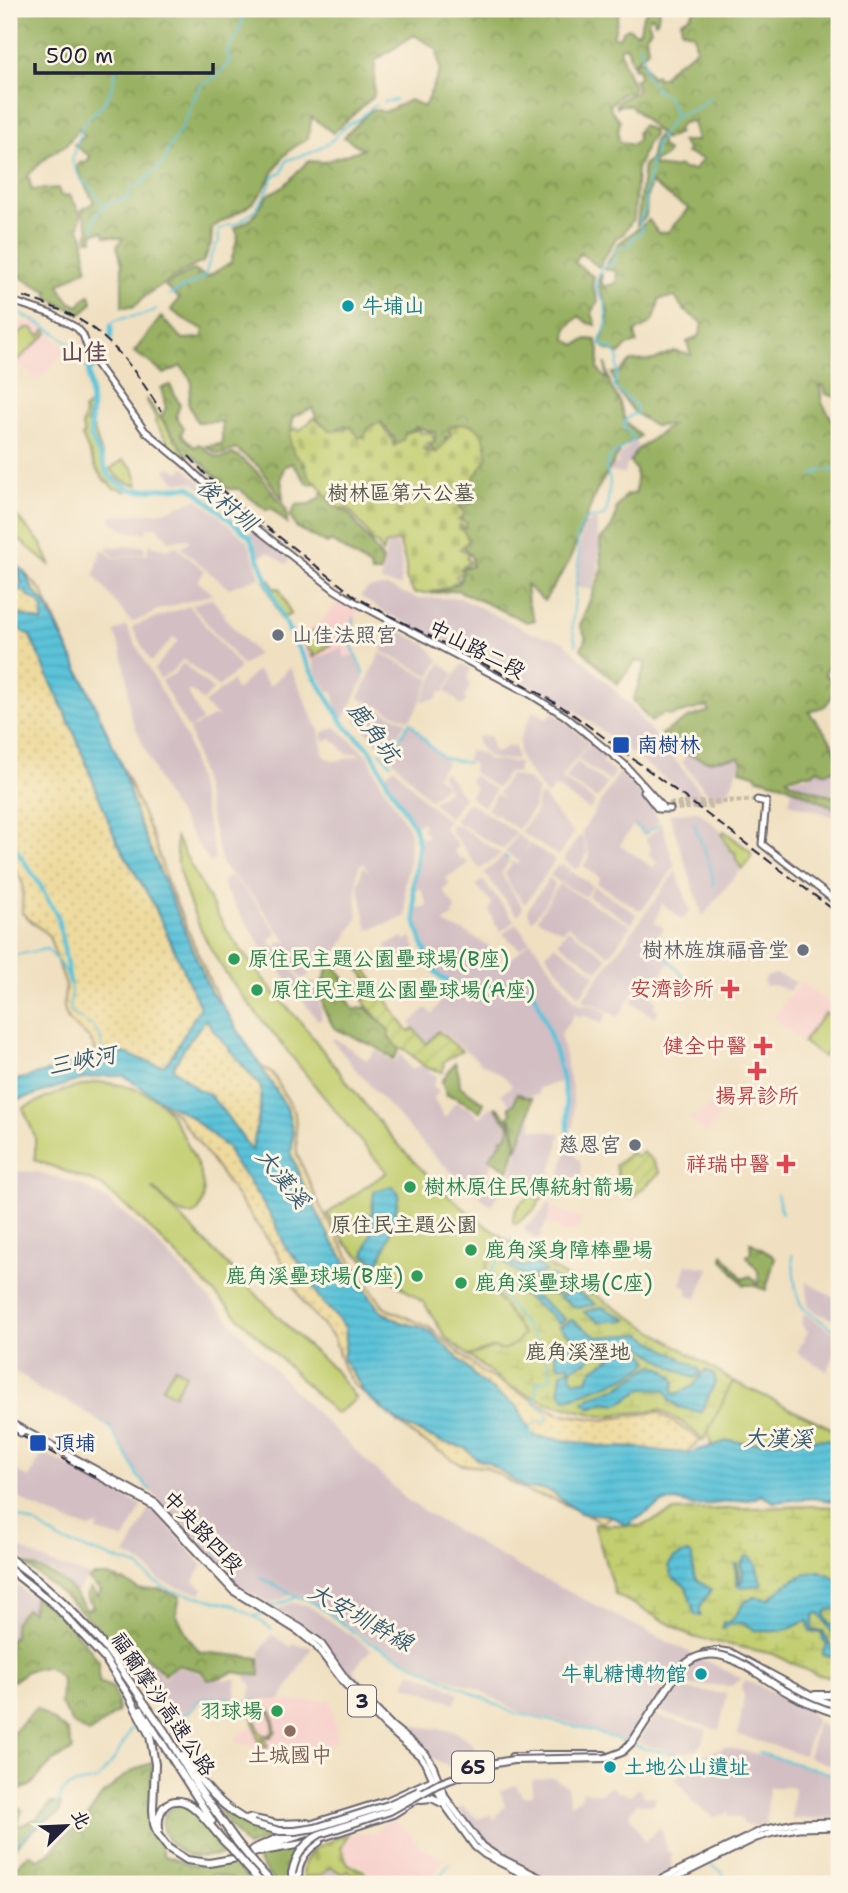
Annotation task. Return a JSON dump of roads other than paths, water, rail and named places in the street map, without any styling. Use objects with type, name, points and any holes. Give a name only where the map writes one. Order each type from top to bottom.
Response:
[{"type":"highway","name":"福爾摩沙高速公路","points":[[9,1558],[54,1594],[93,1633],[165,1732],[262,1884]]},
{"type":"highway","name":"福爾摩沙高速公路","points":[[9,1569],[55,1605],[104,1657],[230,1847],[273,1884]]},
{"type":"highway","name":"65","points":[[420,1794],[481,1764],[513,1758],[566,1754],[602,1755],[618,1751],[634,1738],[679,1668],[702,1653],[732,1653],[839,1711]]},
{"type":"highway","name":"65","points":[[513,1758],[606,1758],[622,1752],[633,1741],[679,1670],[699,1656],[717,1654],[729,1657],[787,1693],[839,1711]]},
{"type":"highway","points":[[774,1675],[818,1696],[830,1695],[839,1689]]},
{"type":"highway","points":[[146,1722],[155,1760],[154,1824],[168,1848],[187,1860],[202,1863],[232,1859],[353,1821],[420,1794]]},
{"type":"highway","points":[[165,1732],[212,1794],[229,1810],[253,1824],[271,1829],[288,1831],[315,1828],[420,1794],[444,1804]]},
{"type":"highway","points":[[513,1758],[622,1757]]},
{"type":"highway","points":[[293,1884],[292,1873],[296,1858],[312,1839],[390,1811],[435,1784]]},
{"type":"highway","points":[[255,1850],[295,1830],[435,1784]]},
{"type":"highway","points":[[212,1794],[237,1812],[268,1823],[288,1825],[329,1819]]},
{"type":"highway","points":[[230,1847],[187,1802],[170,1803],[162,1811],[158,1822],[170,1847],[184,1856],[202,1859],[302,1844],[333,1835],[399,1811],[420,1794]]},
{"type":"highway","points":[[299,1884],[298,1872],[303,1856],[316,1843],[333,1835]]},
{"type":"main road","name":"中山路二段","points":[[9,300],[51,314],[77,328],[82,333],[91,357],[147,432],[256,528],[335,590],[364,608],[538,699],[592,740],[664,807]]},
{"type":"main road","points":[[757,802],[766,803],[762,844],[839,904]]},
{"type":"main road","name":"中央路四段","points":[[9,1424],[156,1503],[234,1588],[265,1609]]},
{"type":"main road","name":"3","points":[[265,1609],[319,1649],[344,1682],[379,1720],[421,1756],[444,1804],[475,1847],[542,1884]]},
{"type":"main road","name":"3","points":[[265,1609],[301,1628],[320,1642],[359,1692],[393,1727],[426,1754],[446,1798],[494,1858],[553,1884]]},
{"type":"main road","points":[[651,1884],[762,1830],[795,1823],[839,1822]]},
{"type":"main road","points":[[663,1884],[764,1835],[788,1829],[839,1828]]},
{"type":"water","name":"大漢溪","points":[[9,557],[24,571],[34,591],[45,603],[87,687],[121,764],[138,820],[211,993],[222,1005],[287,1108],[293,1134],[291,1154],[303,1184],[331,1240],[380,1311],[400,1322],[431,1332],[477,1379],[518,1407],[532,1435],[606,1447],[689,1453],[728,1441],[749,1443],[826,1439],[839,1443],[839,1502],[812,1498],[774,1502],[761,1495],[753,1499],[695,1506],[676,1501],[662,1503],[627,1525],[609,1515],[580,1513],[543,1489],[525,1488],[487,1462],[478,1460],[465,1448],[441,1442],[401,1424],[362,1392],[343,1359],[345,1327],[319,1298],[304,1268],[286,1248],[274,1221],[234,1163],[228,1148],[187,1114],[163,1102],[124,1076],[86,1078],[9,1103],[9,1082],[121,1052],[157,1065],[165,1065],[200,1007],[154,905],[116,840],[75,735],[30,636],[9,622],[9,608],[13,612],[42,622],[43,609],[26,591],[9,590],[9,586],[21,586],[19,571],[16,567],[9,568],[9,563],[13,563]],"holes":[[[206,1019],[261,1087],[252,1151],[209,1094],[197,1089],[173,1068]]]},
{"type":"water","points":[[392,1186],[399,1193],[394,1219],[383,1254],[379,1261],[374,1261],[364,1255],[373,1227],[371,1219],[374,1191]]},
{"type":"water","points":[[515,1251],[520,1256],[511,1261],[512,1263],[523,1267],[534,1263],[545,1272],[527,1278],[506,1265],[505,1260]]},
{"type":"water","points":[[550,1275],[570,1289],[554,1295],[533,1281]]},
{"type":"water","points":[[520,1286],[565,1319],[557,1323],[552,1316],[517,1291],[516,1288]]},
{"type":"water","points":[[575,1291],[596,1304],[578,1308],[558,1297]]},
{"type":"water","points":[[601,1307],[627,1320],[599,1322],[584,1312]]},
{"type":"water","points":[[572,1320],[597,1337],[641,1334],[699,1369],[700,1373],[694,1378],[635,1343],[574,1339],[559,1327]]},
{"type":"water","points":[[563,1340],[595,1352],[590,1360],[571,1370],[575,1381],[587,1380],[593,1369],[625,1349],[632,1348],[645,1355],[649,1362],[625,1378],[565,1399],[559,1384],[561,1373],[570,1368],[569,1365],[559,1366],[555,1354]]},
{"type":"water","points":[[653,1365],[672,1376],[675,1382],[672,1391],[676,1394],[693,1386],[705,1370],[714,1375],[716,1381],[701,1412],[677,1407],[669,1401],[666,1391],[644,1388],[617,1404],[604,1402],[591,1408],[583,1402],[617,1388]]},
{"type":"water","points":[[687,1553],[692,1555],[696,1579],[711,1589],[701,1605],[701,1616],[695,1615],[686,1587],[672,1577],[668,1566],[674,1558]]},
{"type":"water","points":[[747,1556],[755,1562],[762,1585],[737,1585],[735,1564],[741,1583],[743,1572],[740,1565]]},
{"type":"water","points":[[819,1571],[839,1582],[839,1610],[826,1611],[825,1616],[833,1625],[837,1621],[839,1642],[819,1613],[815,1614],[812,1624],[813,1630],[823,1631],[834,1653],[831,1656],[823,1655],[827,1645],[820,1631],[810,1631],[808,1621],[777,1631],[754,1630],[739,1623],[722,1629],[723,1622],[733,1619],[746,1600],[753,1597],[769,1599],[786,1584]]},
{"type":"waterway","name":"鹿角坑","points":[[95,231],[93,226],[97,214],[110,203],[127,199],[130,189],[139,186],[165,161],[168,149],[183,126],[199,87],[219,75],[230,60],[227,52],[241,26],[241,9]]},
{"type":"waterway","points":[[639,44],[643,55]]},
{"type":"waterway","points":[[644,57],[645,72],[657,91],[667,97],[675,115]]},
{"type":"waterway","points":[[104,205],[81,180],[72,161],[82,127],[106,100],[116,71]]},
{"type":"waterway","points":[[576,645],[572,627],[579,556],[577,538],[583,522],[604,516],[610,481],[606,469],[610,457],[635,439],[624,424],[636,413],[637,408],[614,386],[619,358],[612,349],[601,345],[600,340],[607,325],[605,303],[595,287],[601,268],[614,262],[617,248],[629,246],[633,237],[643,231],[639,221],[645,211],[645,194],[655,145],[675,116],[696,109],[711,97]]},
{"type":"waterway","points":[[383,102],[396,100]]},
{"type":"waterway","points":[[169,295],[205,275],[219,241],[218,231],[229,224],[234,225],[253,211],[263,199],[273,177],[282,172],[287,160],[313,152],[330,142],[347,125],[361,118],[377,104]]},
{"type":"waterway","points":[[113,322],[147,314],[156,309]]},
{"type":"waterway","name":"後村圳","points":[[21,314],[71,345],[82,361]]},
{"type":"waterway","name":"鹿角坑","points":[[111,325],[111,338]]},
{"type":"waterway","name":"後村圳","points":[[84,365],[87,369],[89,395],[89,436],[109,478],[127,490],[140,492],[189,487],[250,539],[289,633],[339,718]]},
{"type":"waterway","name":"鹿角坑","points":[[95,367],[89,371],[91,437],[109,475],[132,490],[191,487],[250,537],[283,619],[310,669],[345,726],[369,748],[414,826],[419,845],[413,886],[416,923],[435,971],[440,977],[469,988],[521,984],[536,997],[560,1070],[567,1109],[568,1147]]},
{"type":"waterway","points":[[813,475],[823,470],[839,470]]},
{"type":"waterway","points":[[354,618],[352,646],[364,675]]},
{"type":"waterway","points":[[393,748],[410,722],[443,758],[468,763]]},
{"type":"waterway","points":[[380,752],[391,764]]},
{"type":"waterway","points":[[694,823],[709,861],[713,885]]},
{"type":"waterway","points":[[635,825],[644,834],[660,824]]},
{"type":"waterway","points":[[9,839],[58,917],[70,982]]},
{"type":"waterway","points":[[504,856],[508,858]]},
{"type":"waterway","name":"三峽河","points":[[9,956],[47,949],[68,978],[71,1013],[94,1027],[100,1036],[104,1058]]},
{"type":"waterway","points":[[662,951],[691,986]]},
{"type":"waterway","points":[[777,1194],[782,1213]]},
{"type":"waterway","name":"鹿角坑","points":[[512,1238],[492,1270],[497,1289],[542,1348],[552,1376],[548,1380],[536,1382],[537,1393],[531,1400],[547,1412],[547,1421],[531,1426],[532,1436]]},
{"type":"waterway","points":[[792,1255],[800,1303],[804,1309],[839,1333]]},
{"type":"waterway","points":[[99,1420],[109,1426],[137,1476],[151,1490]]},
{"type":"waterway","name":"大安圳幹線","points":[[9,1513],[35,1524]]},
{"type":"waterway","name":"大安圳幹線","points":[[38,1525],[59,1540],[137,1566],[152,1580],[169,1590],[234,1605],[253,1616],[265,1611]]},
{"type":"waterway","points":[[210,1556],[223,1552],[244,1563]]},
{"type":"waterway","points":[[259,1577],[296,1596]]},
{"type":"waterway","name":"大安圳幹線","points":[[269,1608],[297,1597],[306,1599],[365,1640],[511,1712],[583,1728],[626,1742]]},
{"type":"waterway","points":[[253,1616],[272,1629]]},
{"type":"waterway","points":[[157,1718],[175,1719],[192,1710],[201,1699],[227,1698],[246,1702],[257,1700]]},
{"type":"waterway","points":[[9,1850],[57,1806],[63,1791],[72,1785],[97,1780],[116,1757],[131,1729],[142,1724]]},
{"type":"waterway","name":"大安圳幹線","points":[[631,1744],[678,1754]]},
{"type":"waterway","name":"大安圳幹線","points":[[759,1753],[839,1776]]},
{"type":"waterway","points":[[440,1876],[450,1863]]},
{"type":"waterway","points":[[711,1865],[724,1876],[722,1884]]},
{"type":"tunnel","points":[[669,804],[757,800]]},
{"type":"tunnel","points":[[670,809],[712,806]]},
{"type":"railway","points":[[9,292],[63,311],[99,334],[133,369],[161,411]]},
{"type":"railway","points":[[189,456],[224,492],[356,597],[527,686],[567,710],[839,914]]},
{"type":"railway","points":[[9,1429],[98,1478]]},
{"type":"place","name":"牛埔山","points":[[348,306]]},
{"type":"place","name":"山佳法照宮","points":[[278,635]]},
{"type":"place","name":"南樹林","points":[[621,745]]},
{"type":"place","name":"樹林旌旗福音堂","points":[[803,950]]},
{"type":"place","name":"原住民主題公園壘球場(B座)","points":[[234,959]]},
{"type":"place","name":"安濟診所","points":[[730,989]]},
{"type":"place","name":"原住民主題公園壘球場(A座)","points":[[257,990]]},
{"type":"place","name":"健全中醫","points":[[763,1046]]},
{"type":"place","name":"揚昇診所","points":[[757,1071]]},
{"type":"place","name":"慈恩宮","points":[[635,1145]]},
{"type":"place","name":"祥瑞中醫","points":[[786,1164]]},
{"type":"place","name":"樹林原住民傳統射箭場","points":[[410,1187]]},
{"type":"place","name":"鹿角溪身障棒壘場","points":[[471,1250]]},
{"type":"place","name":"鹿角溪壘球場(B座)","points":[[417,1276]]},
{"type":"place","name":"鹿角溪壘球場(C座)","points":[[461,1283]]},
{"type":"place","name":"頂埔","points":[[38,1443]]},
{"type":"place","name":"牛軋糖博物館","points":[[701,1674]]},
{"type":"place","name":"羽球場","points":[[277,1711]]},
{"type":"place","name":"土城國中","points":[[290,1731]]},
{"type":"place","name":"土地公山遺址","points":[[610,1767]]},
{"type":"district","name":"山佳","points":[[84,352]]},
{"type":"park label","name":"樹林區第六公墓","points":[[401,493]]},
{"type":"park label","name":"原住民主題公園","points":[[404,1225]]},
{"type":"park label","name":"鹿角溪溼地","points":[[578,1352]]}]
